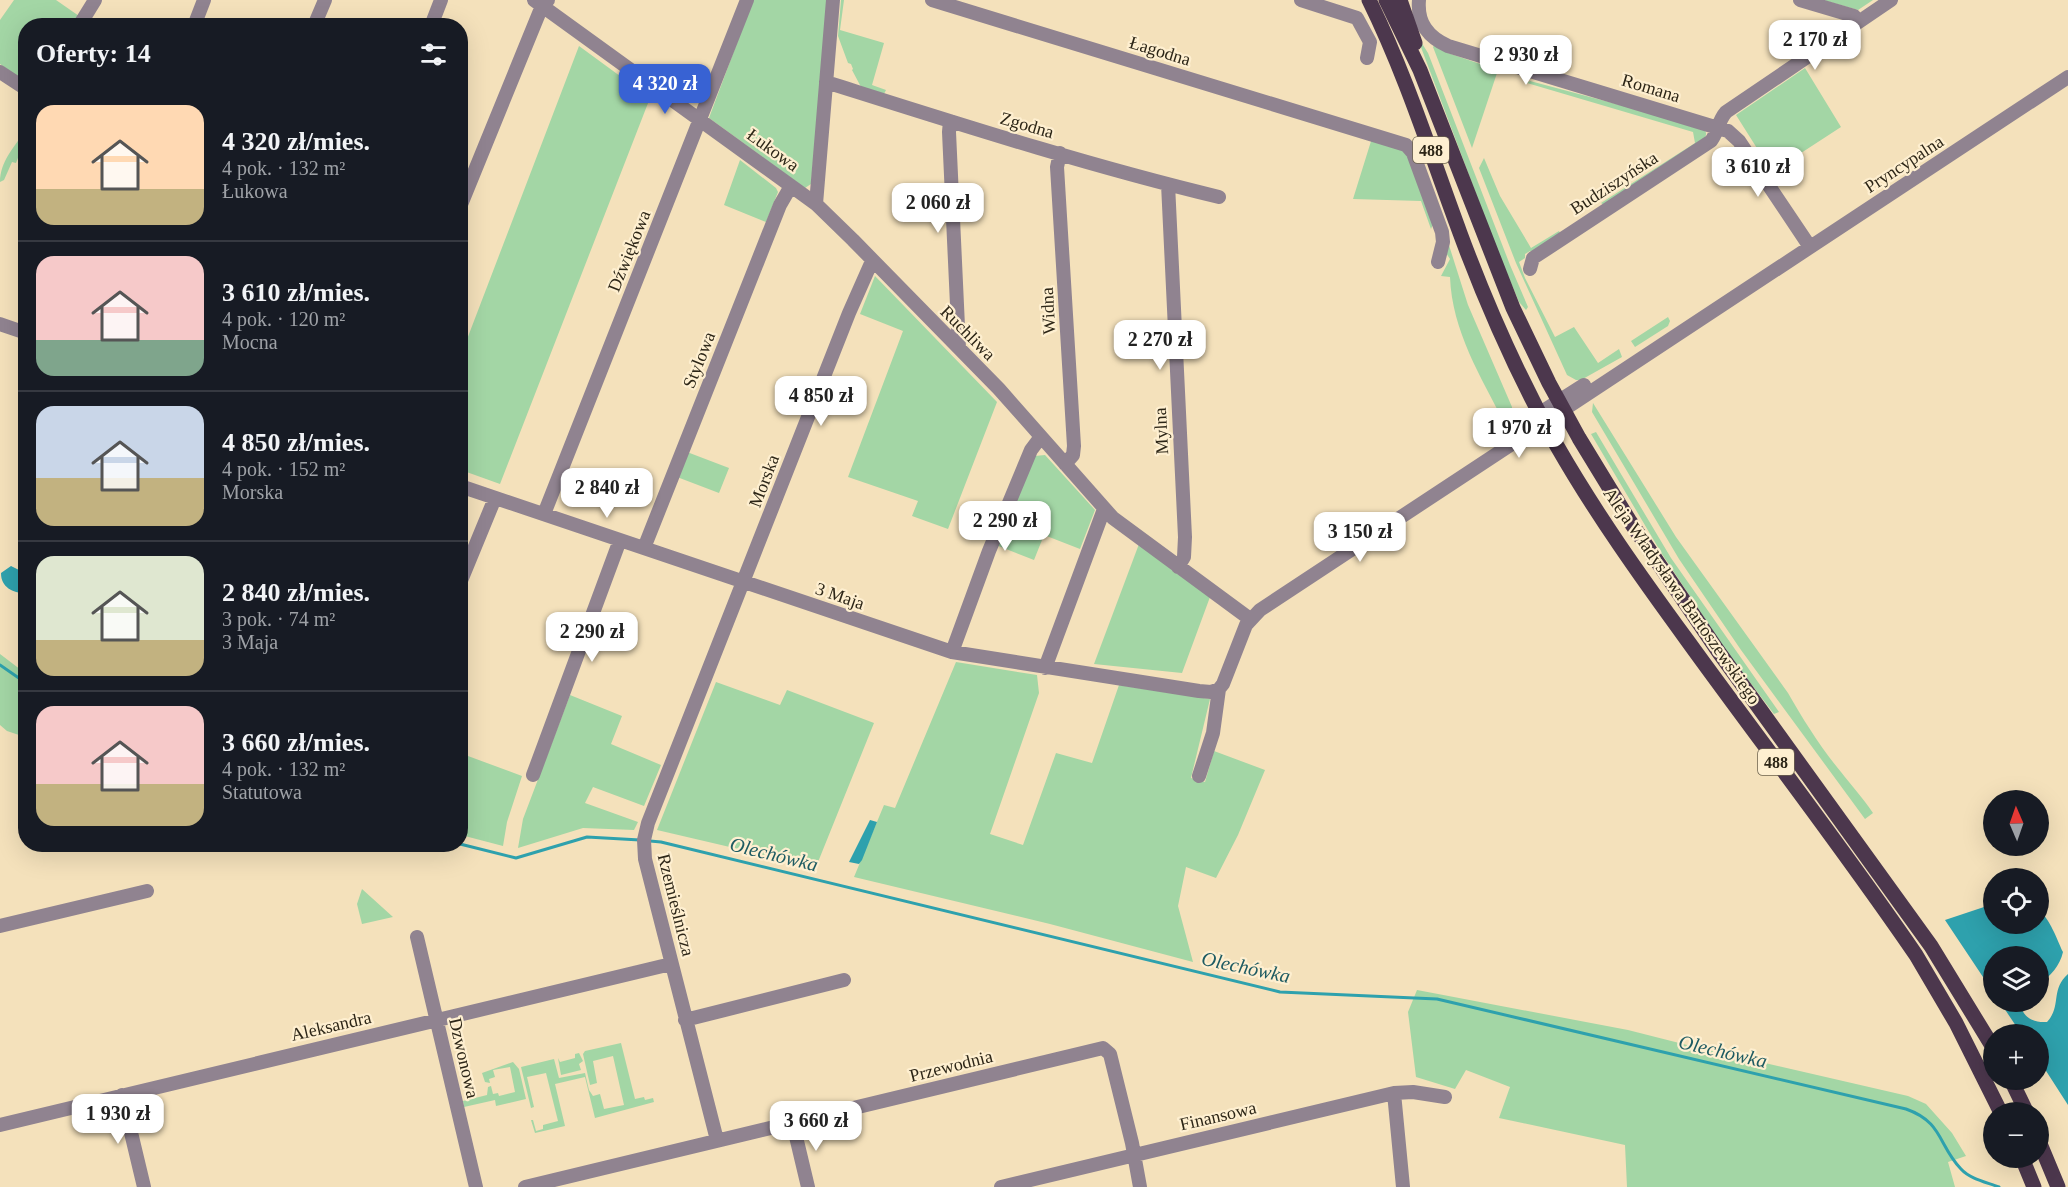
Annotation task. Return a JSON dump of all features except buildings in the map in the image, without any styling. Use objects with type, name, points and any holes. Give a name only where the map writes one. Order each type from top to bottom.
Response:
[{"type":"main road","name":"Aleja Władysława Bartoszewskiego","points":[[1369,0],[1391,47],[1428,140],[1487,302],[1543,418],[1612,536],[1916,955],[1956,1023],[1996,1102]]},
{"type":"main road","name":"Aleja Władysława Bartoszewskiego","points":[[1386,0],[1420,70],[1499,275],[1526,338],[1561,407],[1635,530],[1718,651],[1931,946],[1983,1031]]},
{"type":"main road","points":[[1400,0],[1415,44],[1420,70]]},
{"type":"main road","points":[[2049,1165],[2058,1187]]},
{"type":"main road","points":[[2026,1168],[2034,1187]]},
{"type":"street","points":[[83,18],[95,0]]},
{"type":"street","points":[[197,18],[204,0]]},
{"type":"street","points":[[317,18],[325,0]]},
{"type":"street","points":[[434,18],[441,0]]},
{"type":"street","name":"Dźwiękowa","points":[[544,514],[747,0]]},
{"type":"street","points":[[816,204],[833,0]]},
{"type":"street","name":"Łagodna","points":[[932,0],[1406,145],[1413,153],[1442,232],[1442,251],[1438,262]]},
{"type":"street","points":[[1301,0],[1357,18],[1370,42],[1370,52],[1367,58]]},
{"type":"street","name":"Romana","points":[[1419,0],[1419,14],[1424,28],[1434,38],[1448,46],[1723,129]]},
{"type":"street","points":[[1800,0],[1854,16],[1858,22]]},
{"type":"street","name":"Budziszyńska","points":[[1530,269],[1533,258],[1711,141],[1723,129],[1720,118],[1726,112],[1891,0]]},
{"type":"street","points":[[468,187],[541,2]]},
{"type":"street","name":"Łukowa","points":[[541,2],[816,204]]},
{"type":"street","points":[[0,72],[18,84]]},
{"type":"street","name":"Pryncypalna","points":[[1250,619],[1266,606],[1451,484],[1543,418],[1810,247],[2068,77]]},
{"type":"street","name":"Zgodna","points":[[826,82],[950,121],[1219,197]]},
{"type":"street","points":[[950,121],[959,348]]},
{"type":"street","points":[[1723,129],[1739,141],[1810,247]]},
{"type":"street","name":"Widna","points":[[1060,153],[1057,167],[1074,446],[1073,455],[1065,464]]},
{"type":"street","name":"Mylna","points":[[1168,184],[1185,537],[1184,557],[1178,567]]},
{"type":"street","name":"Stylowa","points":[[644,548],[780,205],[791,186]]},
{"type":"street","name":"Ruchliwa","points":[[816,204],[959,348],[1120,524],[1250,619]]},
{"type":"street","name":"Morska","points":[[744,582],[849,313],[872,261]]},
{"type":"street","points":[[0,324],[18,330]]},
{"type":"street","points":[[952,652],[989,551],[1031,450],[1040,438]]},
{"type":"street","name":"3 Maja","points":[[468,489],[952,652],[1199,691],[1210,692],[1219,689]]},
{"type":"street","points":[[468,564],[495,498]]},
{"type":"street","points":[[1046,668],[1104,508]]},
{"type":"street","points":[[533,775],[620,540]]},
{"type":"street","name":"Rzemieślnicza","points":[[717,1140],[644,849],[645,832],[744,582]]},
{"type":"street","points":[[1199,776],[1213,733],[1219,689],[1224,684],[1250,619]]},
{"type":"street","points":[[0,926],[147,891]]},
{"type":"street","name":"Dzwonowa","points":[[417,936],[476,1187]]},
{"type":"street","name":"Aleksandra","points":[[0,1125],[671,964]]},
{"type":"street","points":[[686,1020],[844,980]]},
{"type":"street","name":"Przewodnia","points":[[525,1187],[1100,1048],[1106,1049],[1110,1054],[1134,1155]]},
{"type":"street","name":"Finansowa","points":[[1000,1187],[1394,1093],[1413,1092],[1445,1097]]},
{"type":"street","points":[[1394,1093],[1403,1187]]},
{"type":"street","points":[[122,1095],[144,1187]]},
{"type":"street","points":[[793,1124],[808,1187]]},
{"type":"street","points":[[1134,1155],[1140,1187]]},
{"type":"green space","points":[[14,0],[56,0],[79,16],[78,18],[18,18],[18,77],[0,64],[0,20]]},
{"type":"green space","points":[[753,0],[828,0],[811,184],[805,188],[709,118]]},
{"type":"green space","points":[[841,0],[844,0],[840,30],[884,43],[872,85],[886,90],[884,94],[861,87],[851,64],[848,63],[838,36]]},
{"type":"green space","points":[[1823,0],[1873,0],[1858,10]]},
{"type":"green space","points":[[1416,34],[1428,53],[1528,307],[1526,310],[1519,302],[1496,247]]},
{"type":"green space","points":[[1435,44],[1448,53],[1498,70],[1472,148],[1433,47]]},
{"type":"green space","points":[[579,46],[650,98],[500,484],[468,473],[468,337]]},
{"type":"green space","points":[[1805,68],[1841,127],[1772,172],[1736,115]]},
{"type":"green space","points":[[1530,81],[1699,126],[1705,130],[1706,136],[1604,205],[1601,203],[1695,143],[1693,132],[1527,83]]},
{"type":"green space","points":[[1372,138],[1406,152],[1433,224],[1431,229],[1421,201],[1353,199]]},
{"type":"green space","points":[[18,141],[16,163],[12,162],[4,180],[0,182],[2,168]]},
{"type":"green space","points":[[1484,158],[1500,196],[1531,248],[1559,231],[1561,235],[1525,254],[1525,258],[1519,262],[1555,337],[1574,327],[1598,363],[1619,349],[1622,357],[1581,380],[1567,375],[1516,263],[1479,168]]},
{"type":"green space","points":[[740,160],[778,192],[766,222],[724,205]]},
{"type":"green space","points":[[1447,239],[1468,305],[1512,407],[1512,424],[1500,432],[1498,429],[1505,424],[1462,335],[1452,297],[1450,277],[1441,276],[1450,259],[1446,253]]},
{"type":"green space","points":[[875,276],[997,402],[948,529],[912,516],[918,501],[848,477],[903,331],[860,314]]},
{"type":"green space","points":[[1668,317],[1670,321],[1668,326],[1635,347],[1631,341]]},
{"type":"green space","points":[[1593,403],[1676,537],[1788,693],[1827,753],[1873,813],[1865,819],[1741,650],[1679,559],[1592,412]]},
{"type":"green space","points":[[1596,432],[1671,558],[1779,712],[1774,714],[1727,652],[1662,554],[1591,434]]},
{"type":"green space","points":[[687,452],[729,468],[719,493],[677,477]]},
{"type":"green space","points":[[1045,455],[1095,510],[1080,549],[1044,535],[1034,560],[996,545],[1035,456]]},
{"type":"green space","points":[[1139,544],[1210,597],[1182,673],[1094,664]]},
{"type":"green space","points":[[0,654],[18,668],[18,735],[7,731],[0,725]]},
{"type":"green space","points":[[956,662],[1037,675],[1039,693],[990,834],[1023,845],[1056,753],[1092,763],[1119,685],[1210,699],[1191,778],[1205,782],[1214,751],[1265,770],[1238,835],[1216,878],[1186,867],[1178,906],[1193,962],[1050,924],[854,877],[884,805],[895,808]]},
{"type":"green space","points":[[716,682],[780,705],[787,690],[874,723],[816,867],[657,830]]},
{"type":"green space","points":[[570,695],[622,716],[611,744],[661,765],[644,806],[593,787],[585,803],[638,822],[634,830],[583,828],[518,848],[523,819]]},
{"type":"green space","points":[[468,756],[522,776],[507,822],[503,846],[468,837]]},
{"type":"green space","points":[[362,889],[393,917],[362,924],[357,904]]},
{"type":"green space","points":[[1417,990],[1628,1030],[1908,1096],[1926,1104],[1952,1133],[1966,1156],[1948,1162],[1955,1187],[1627,1187],[1625,1145],[1499,1118],[1510,1087],[1466,1070],[1455,1089],[1416,1077],[1408,1012]]},
{"type":"green space","points":[[621,1043],[635,1099],[653,1098],[654,1102],[595,1118],[585,1077],[555,1084],[565,1126],[535,1133],[531,1120],[533,1120],[536,1131],[543,1129],[543,1125],[558,1121],[546,1073],[527,1077],[534,1107],[531,1108],[521,1067],[554,1059],[559,1078],[585,1073],[589,1090],[593,1096],[600,1094],[604,1109],[624,1105],[613,1056],[593,1061],[597,1083],[590,1085],[583,1054],[585,1051]]},
{"type":"green space","points":[[579,1053],[583,1061],[579,1064],[581,1070],[561,1075],[558,1058],[560,1062],[575,1058],[575,1054]]},
{"type":"green space","points":[[513,1062],[519,1069],[526,1099],[496,1106],[495,1100],[464,1107],[463,1101],[487,1095],[488,1087],[491,1086],[493,1094],[498,1093],[499,1096],[515,1092],[510,1067],[493,1070],[495,1077],[489,1079],[490,1083],[485,1082],[482,1073]]},
{"type":"water","points":[[11,566],[18,570],[18,592],[5,586],[1,573]]},
{"type":"water","points":[[870,820],[877,822],[862,860],[859,864],[849,862]]},
{"type":"water","points":[[1983,907],[1983,934],[2049,934],[2049,923],[2063,952],[2060,962],[2049,976],[2049,946],[1983,946],[1983,977],[1945,920]]},
{"type":"water","points":[[2068,974],[2068,1105],[2049,1076],[2049,1024],[2015,1024],[2007,1012],[2023,1012],[2029,1018],[2047,1022],[2054,1010],[2057,992]]},
{"type":"waterway","name":"Olechówka","points":[[0,665],[18,677]]},
{"type":"waterway","name":"Olechówka","points":[[468,846],[516,858],[587,837],[640,840]]},
{"type":"waterway","name":"Olechówka","points":[[650,841],[1280,992],[1437,999],[1906,1109],[1918,1114],[1934,1127],[1954,1160],[1965,1172],[1978,1180],[1999,1187]]}]
